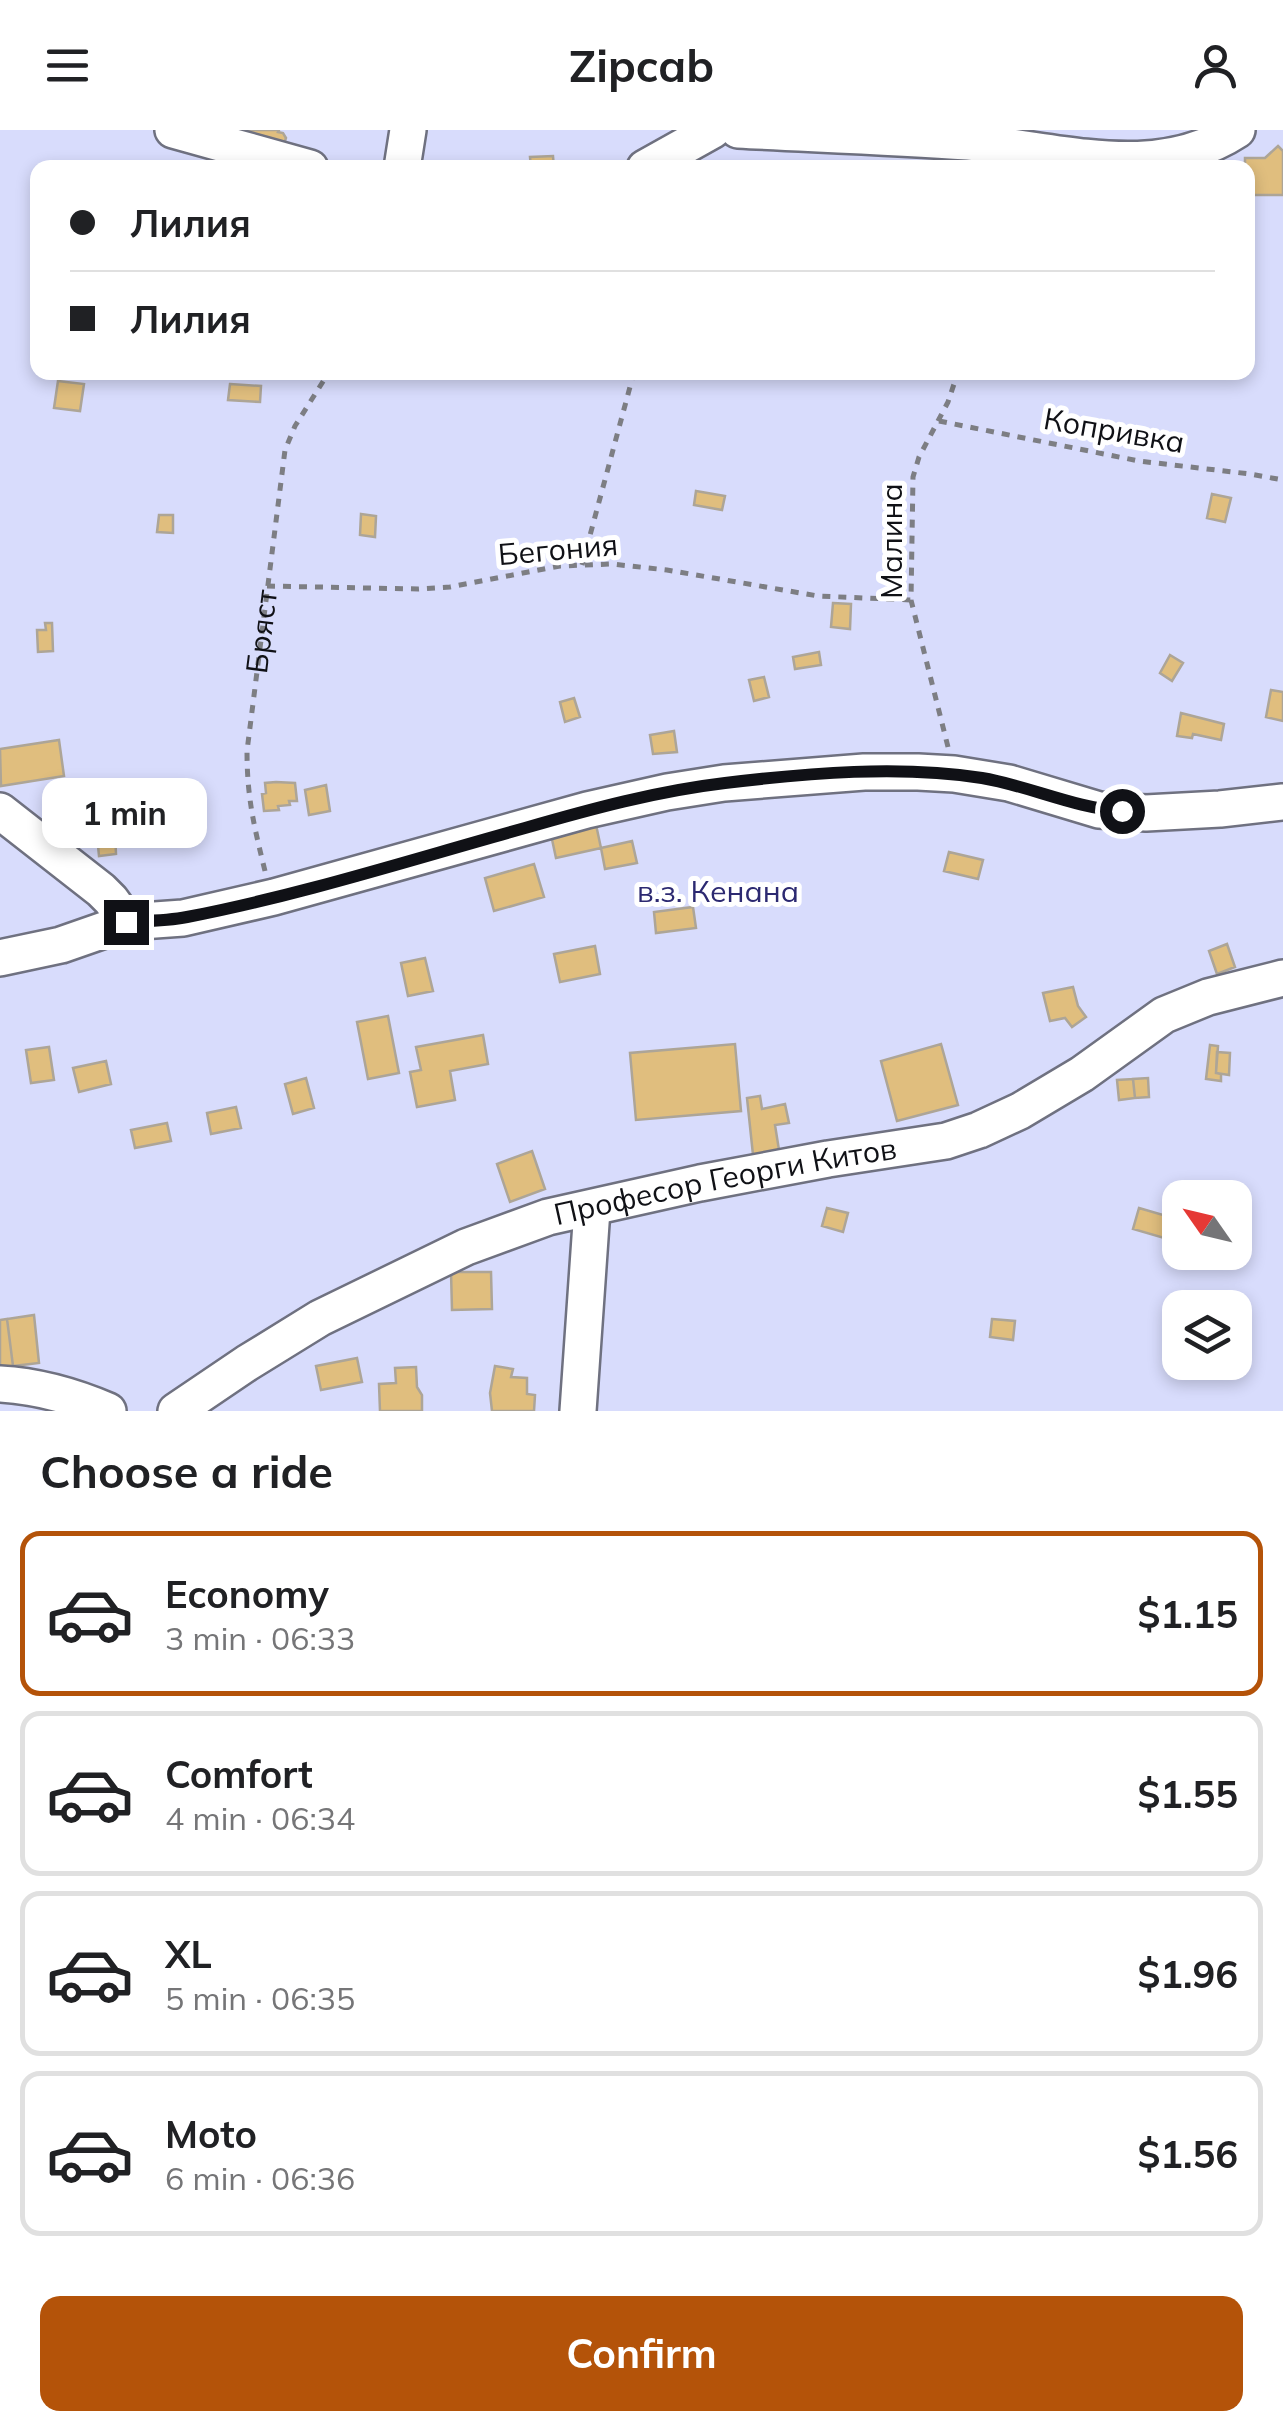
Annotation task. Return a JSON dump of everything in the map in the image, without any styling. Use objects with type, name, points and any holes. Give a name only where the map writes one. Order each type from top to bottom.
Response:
[{"type":"street","points":[[173,130],[281,160]]},
{"type":"street","points":[[403,160],[408,130]]},
{"type":"street","points":[[1143,160],[1188,153],[1237,130]]},
{"type":"street","points":[[662,160],[722,132],[963,142],[1122,160]]},
{"type":"street","points":[[0,958],[62,945],[126,922],[184,918],[274,898],[587,810],[724,783],[864,772],[954,774],[1009,783],[1099,810],[1220,810],[1283,802]]},
{"type":"street","points":[[0,810],[100,890],[126,922]]},
{"type":"street","name":"Професор Георги Китов","points":[[176,1411],[320,1318],[466,1247],[548,1217],[828,1159],[946,1141],[1020,1111],[1082,1074],[1164,1015],[1208,997],[1283,978]]},
{"type":"street","points":[[578,1411],[592,1209]]},
{"type":"street","points":[[0,1384],[51,1391],[108,1411]]},
{"type":"path","name":"Бряст","points":[[274,898],[251,816],[248,751],[285,450],[324,380]]},
{"type":"path","points":[[582,565],[632,380]]},
{"type":"path","name":"Малина","points":[[954,774],[912,600],[913,477],[955,380]]},
{"type":"path","name":"Копривка","points":[[939,421],[1138,461],[1283,480]]},
{"type":"path","name":"Бегония","points":[[267,586],[418,590],[527,572],[612,564],[818,596],[912,600]]},
{"type":"green space","name":"в.з. Кенана","points":[[0,130],[1283,130],[1283,1411],[0,1411]]},
{"type":"building","points":[[247,130],[279,130],[286,138],[283,147],[244,140]]},
{"type":"building","points":[[1278,146],[1283,151],[1283,195],[1255,195],[1255,160],[1245,158],[1265,158]]},
{"type":"building","points":[[553,156],[553,160],[530,160],[530,157]]},
{"type":"building","points":[[58,381],[84,384],[80,411],[54,408]]},
{"type":"building","points":[[230,384],[261,386],[260,402],[228,400]]},
{"type":"building","points":[[696,491],[725,496],[722,510],[694,505]]},
{"type":"building","points":[[1212,494],[1231,498],[1225,522],[1207,518]]},
{"type":"building","points":[[361,514],[376,516],[375,537],[360,535]]},
{"type":"building","points":[[159,515],[173,515],[173,533],[157,532]]},
{"type":"building","points":[[833,603],[851,604],[850,629],[831,627]]},
{"type":"building","points":[[45,623],[52,623],[53,651],[38,652],[37,630],[46,630]]},
{"type":"building","points":[[819,652],[821,665],[795,669],[793,657]]},
{"type":"building","points":[[1170,655],[1183,663],[1172,681],[1160,673]]},
{"type":"building","points":[[764,677],[769,697],[754,701],[749,680]]},
{"type":"building","points":[[1271,690],[1283,692],[1283,721],[1266,717]]},
{"type":"building","points":[[574,698],[580,717],[565,722],[560,702]]},
{"type":"building","points":[[1181,713],[1224,724],[1221,740],[1193,734],[1192,738],[1177,736]]},
{"type":"building","points":[[674,731],[677,752],[653,754],[650,735]]},
{"type":"building","points":[[59,740],[64,776],[1,786],[0,749]]},
{"type":"building","points":[[265,783],[295,783],[297,801],[278,806],[279,810],[264,811]]},
{"type":"building","points":[[326,785],[330,811],[309,815],[305,790]]},
{"type":"building","points":[[73,802],[76,826],[51,829],[48,804]]},
{"type":"building","points":[[595,820],[601,848],[556,858],[550,830]]},
{"type":"building","points":[[115,833],[116,854],[99,856],[97,835]]},
{"type":"building","points":[[632,841],[637,863],[605,869],[601,848]]},
{"type":"building","points":[[949,852],[983,860],[978,879],[944,871]]},
{"type":"building","points":[[534,864],[544,897],[494,911],[485,878]]},
{"type":"building","points":[[693,907],[696,928],[656,933],[654,912]]},
{"type":"building","points":[[1227,944],[1235,967],[1217,974],[1209,951]]},
{"type":"building","points":[[595,946],[600,974],[560,982],[554,954]]},
{"type":"building","points":[[425,958],[433,991],[408,996],[401,963]]},
{"type":"building","points":[[1073,987],[1086,1017],[1072,1027],[1065,1018],[1050,1021],[1043,993]]},
{"type":"building","points":[[388,1016],[399,1073],[368,1079],[357,1022]]},
{"type":"building","points":[[483,1035],[488,1064],[450,1071],[455,1100],[417,1107],[410,1072],[421,1070],[416,1047]]},
{"type":"building","points":[[735,1044],[741,1111],[636,1120],[630,1053]]},
{"type":"building","points":[[941,1044],[958,1105],[897,1121],[881,1061]]},
{"type":"building","points":[[1210,1045],[1218,1046],[1216,1073],[1221,1074],[1221,1081],[1206,1079]]},
{"type":"building","points":[[49,1047],[54,1080],[31,1083],[26,1050]]},
{"type":"building","points":[[1217,1052],[1230,1053],[1229,1075],[1216,1073]]},
{"type":"building","points":[[106,1061],[111,1084],[79,1092],[73,1068]]},
{"type":"building","points":[[306,1078],[314,1108],[293,1114],[285,1084]]},
{"type":"building","points":[[1148,1078],[1149,1097],[1135,1098],[1133,1079]]},
{"type":"building","points":[[1133,1079],[1135,1098],[1119,1100],[1117,1080]]},
{"type":"building","points":[[760,1096],[762,1109],[785,1104],[789,1123],[775,1125],[779,1150],[753,1155],[747,1098]]},
{"type":"building","points":[[236,1107],[241,1128],[211,1134],[207,1113]]},
{"type":"building","points":[[167,1123],[171,1141],[135,1148],[131,1130]]},
{"type":"building","points":[[532,1151],[545,1189],[510,1202],[497,1164]]},
{"type":"building","points":[[827,1208],[848,1213],[843,1232],[822,1226]]},
{"type":"building","points":[[1139,1208],[1162,1215],[1162,1237],[1133,1229]]},
{"type":"building","points":[[451,1272],[491,1272],[492,1309],[452,1310]]},
{"type":"building","points":[[34,1315],[39,1363],[13,1366],[7,1319]]},
{"type":"building","points":[[7,1319],[13,1366],[0,1368],[0,1320]]},
{"type":"building","points":[[992,1319],[1015,1321],[1013,1340],[990,1337]]},
{"type":"building","points":[[357,1358],[362,1382],[321,1390],[316,1366]]},
{"type":"building","points":[[495,1366],[513,1369],[511,1377],[527,1378],[527,1394],[535,1395],[534,1411],[492,1411],[490,1393]]},
{"type":"building","points":[[416,1367],[422,1411],[380,1411],[379,1384],[396,1383],[395,1368]]},
{"type":"route","points":[[126,922],[184,918],[274,898],[587,810],[724,783],[864,772],[954,774],[1009,783],[1099,810],[1122,811]]}]
